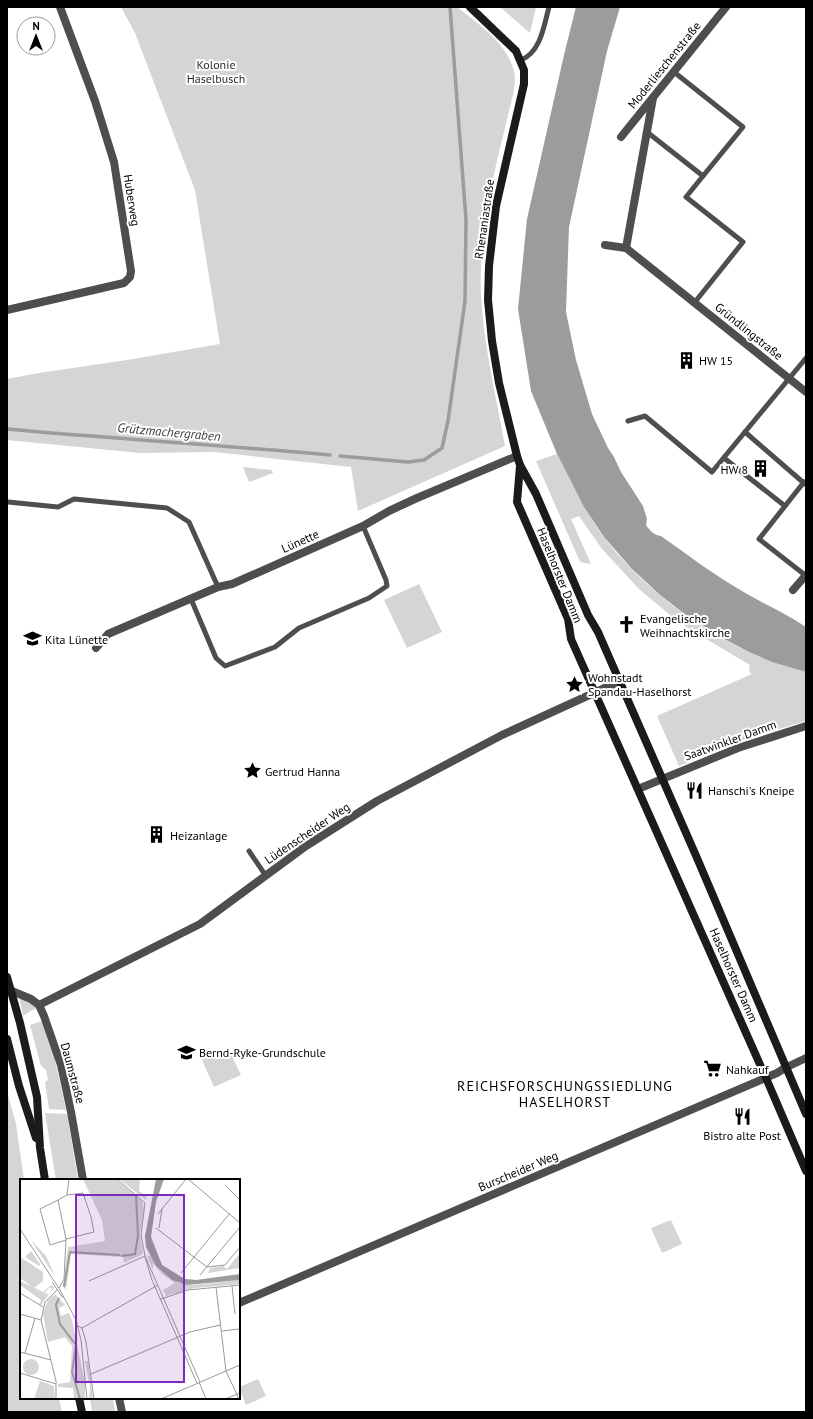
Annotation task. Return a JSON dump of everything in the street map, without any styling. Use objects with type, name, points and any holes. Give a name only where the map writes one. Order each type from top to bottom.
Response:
[{"type":"street","name":"Huberweg","points":[[7,310],[124,283],[131,272],[114,162],[95,102],[60,7]]},
{"type":"street","name":"Rhenaniastraße","points":[[470,7],[516,51],[524,70],[524,84],[496,206],[489,266],[488,300],[492,341],[517,456]]},
{"type":"street","name":"Moderlieschenstraße","points":[[621,137],[726,7]]},
{"type":"street","points":[[626,248],[654,97]]},
{"type":"street","name":"Gründlingstraße","points":[[605,245],[626,248],[806,392]]},
{"type":"street","name":"Haselhorster Damm","points":[[517,456],[520,465],[536,494],[588,616],[598,632],[620,681],[806,1114]]},
{"type":"street","name":"Lünette","points":[[96,648],[108,634],[218,587],[232,584],[363,526],[389,511],[417,498],[517,456]]},
{"type":"street","name":"Haselhorster Damm","points":[[520,465],[517,502],[568,619],[572,638],[806,1171]]},
{"type":"street","points":[[793,590],[806,575]]},
{"type":"street","points":[[596,692],[620,681]]},
{"type":"street","name":"Lüdenscheider Weg","points":[[39,1005],[200,924],[306,846],[377,801],[438,767],[502,735],[596,692]]},
{"type":"street","name":"Saatwinkler Damm","points":[[662,779],[738,748],[806,726]]},
{"type":"street","points":[[638,789],[662,779]]},
{"type":"street","points":[[7,977],[12,991],[37,1097],[40,1148],[45,1179]]},
{"type":"street","points":[[12,991],[31,999],[39,1005]]},
{"type":"street","name":"Daumstraße","points":[[39,1005],[61,1065],[84,1179]]},
{"type":"street","points":[[7,1039],[23,1100],[40,1148]]},
{"type":"street","name":"Burscheider Weg","points":[[240,1303],[766,1078],[806,1058]]},
{"type":"street","points":[[79,1399],[82,1412]]},
{"type":"street","points":[[120,1399],[122,1412]]},
{"type":"lane","points":[[521,60],[527,57],[535,49],[543,31],[549,7]]},
{"type":"lane","points":[[674,72],[743,127],[686,197],[743,242],[695,302]]},
{"type":"lane","points":[[647,132],[703,176]]},
{"type":"lane","points":[[628,421],[645,416],[712,472],[806,358]]},
{"type":"lane","points":[[745,432],[805,484],[785,506],[759,539],[806,575]]},
{"type":"lane","points":[[724,458],[785,506]]},
{"type":"lane","points":[[8,502],[58,507],[74,499],[167,508],[189,522],[218,587]]},
{"type":"lane","points":[[191,599],[216,658],[224,666],[276,647],[299,628],[369,598],[387,586],[386,580],[363,526]]},
{"type":"lane","points":[[249,851],[266,876]]},
{"type":"green space","name":"Kolonie Haselbusch","points":[[121,7],[457,7],[496,40],[508,56],[512,65],[515,83],[495,169],[486,219],[482,245],[481,296],[488,353],[505,446],[358,511],[351,467],[214,452],[140,453],[7,440],[7,379],[220,344],[195,190],[135,33]]},
{"type":"green space","points":[[500,7],[536,7],[530,33]]},
{"type":"green space","points":[[557,454],[584,506],[603,536],[633,571],[669,603],[729,642],[763,658],[806,672],[806,721],[748,738],[679,766],[657,716],[752,674],[749,672],[750,665],[691,630],[670,615],[639,589],[602,549],[579,516],[571,519],[591,564],[580,562],[536,461]]},
{"type":"green space","points":[[243,467],[272,470],[273,473],[249,482]]},
{"type":"green space","points":[[419,584],[442,632],[407,648],[384,600]]},
{"type":"green space","points":[[19,996],[34,1005],[36,1008],[23,1016]]},
{"type":"green space","points":[[42,1021],[54,1055],[66,1110],[49,1109],[45,1082],[48,1080],[46,1070],[41,1066],[30,1025]]},
{"type":"green space","points":[[228,1048],[241,1075],[214,1087],[202,1060]]},
{"type":"green space","points":[[7,1091],[16,1124],[24,1179],[20,1179],[20,1399],[59,1399],[62,1412],[7,1412]]},
{"type":"green space","points":[[45,1113],[67,1114],[78,1179],[56,1179]]},
{"type":"green space","points":[[671,1220],[682,1244],[662,1253],[651,1228]]},
{"type":"green space","points":[[258,1379],[266,1396],[246,1405],[240,1387]]},
{"type":"green space","points":[[90,1399],[113,1399],[115,1412],[92,1412]]},
{"type":"shaded area","points":[[576,7],[620,7],[607,51],[569,227],[566,312],[576,360],[592,414],[621,472],[643,506],[647,519],[646,525],[649,529],[654,534],[661,536],[732,585],[791,617],[806,627],[806,672],[772,662],[726,640],[686,615],[660,595],[631,568],[604,537],[584,507],[557,454],[531,391],[518,309],[527,219]]},
{"type":"waterway","points":[[340,456],[408,462],[424,460],[442,448],[448,421],[465,301],[466,220],[450,7]]},
{"type":"waterway","name":"Grützmachergraben","points":[[7,429],[330,455]]},
{"type":"place","name":"HW 15","points":[[686,360]]},
{"type":"place","name":"HW 8","points":[[761,469]]},
{"type":"place","name":"Evangelische Weihnachtskirche","points":[[627,625]]},
{"type":"place","name":"Kita Lünette","points":[[32,639]]},
{"type":"place","name":"Wohnstadt Spandau-Haselhorst","points":[[575,684]]},
{"type":"place","name":"Gertrud Hanna","points":[[252,771]]},
{"type":"place","name":"Hanschi's Kneipe","points":[[695,790]]},
{"type":"place","name":"Heizanlage","points":[[157,835]]},
{"type":"place","name":"Bernd-Ryke-Grundschule","points":[[186,1052]]},
{"type":"place","name":"Nahkauf","points":[[713,1069]]},
{"type":"place","name":"Bistro alte Post","points":[[742,1116]]},
{"type":"district","name":"REICHSFORSCHUNGSSIEDLUNG HASELHORST","points":[[565,1094]]}]
